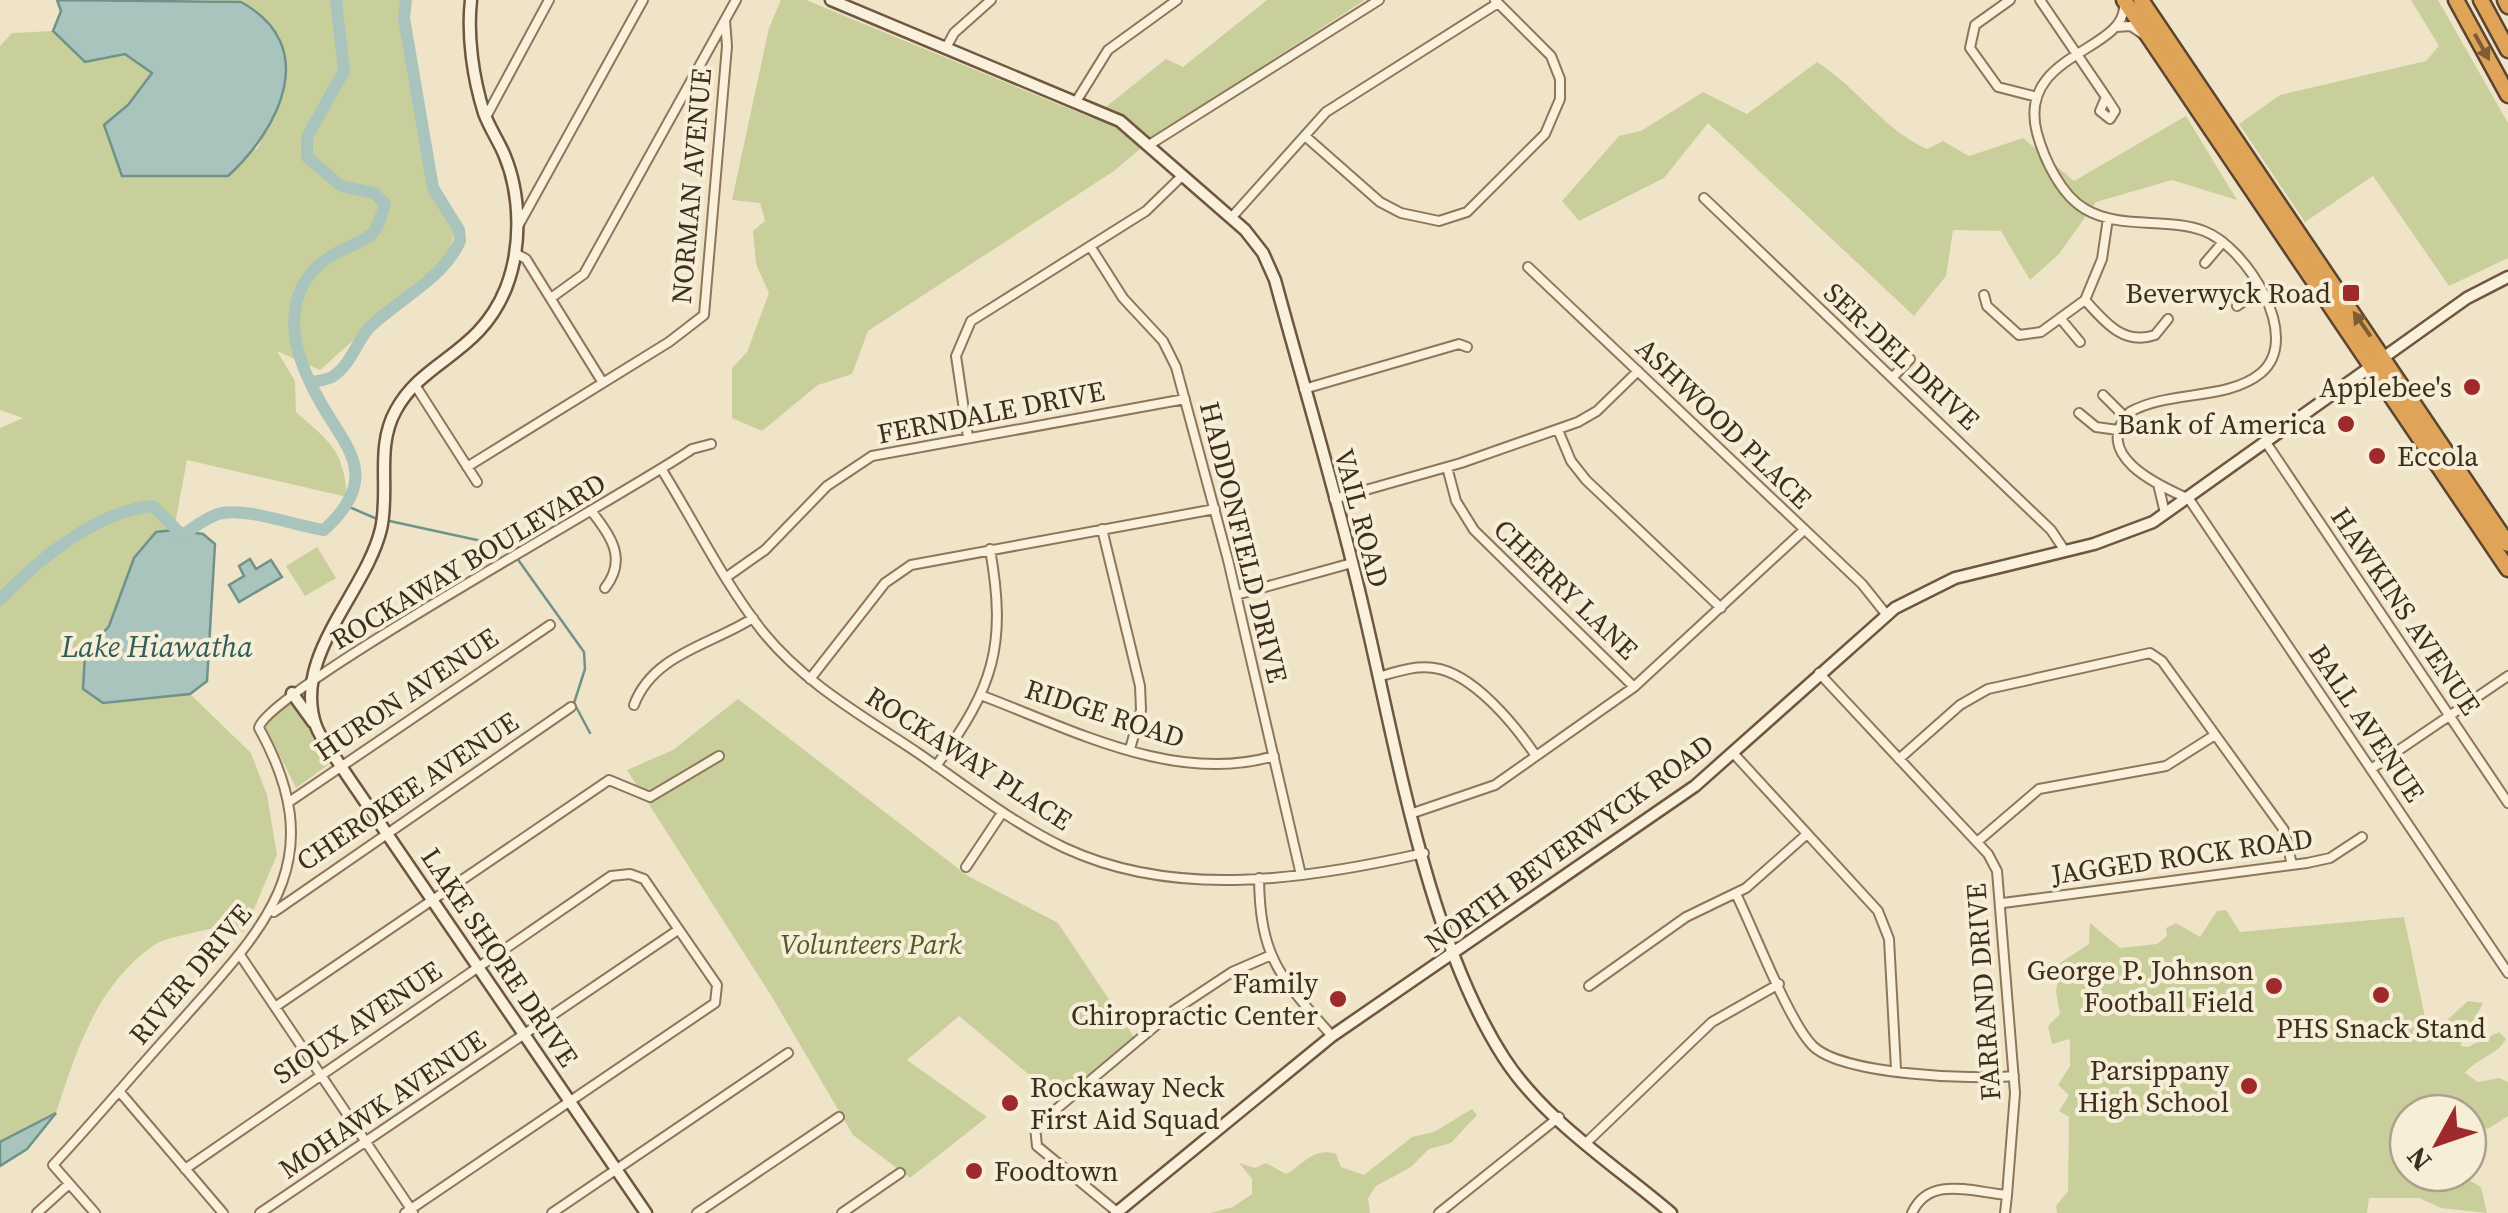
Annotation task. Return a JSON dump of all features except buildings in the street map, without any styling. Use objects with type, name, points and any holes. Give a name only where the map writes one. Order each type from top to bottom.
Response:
[{"type":"highway","points":[[2124,0],[2508,544]]},
{"type":"highway","points":[[2141,0],[2508,569]]},
{"type":"highway","points":[[2456,0],[2508,95]]},
{"type":"highway","points":[[2481,0],[2508,50]]},
{"type":"street","points":[[316,727],[315,678],[328,634],[369,565],[382,528],[387,432],[396,409],[415,385],[482,331],[506,287],[515,254],[517,229],[511,176],[486,117],[475,70],[471,0]]},
{"type":"street","points":[[486,117],[549,0]]},
{"type":"street","points":[[517,229],[644,0]]},
{"type":"street","points":[[551,298],[584,274],[736,0]]},
{"type":"street","points":[[946,46],[954,33],[991,0]]},
{"type":"street","points":[[1076,100],[1108,50],[1177,0]]},
{"type":"street","points":[[1149,145],[1379,0]]},
{"type":"street","points":[[2010,0],[1975,25],[1970,48],[1998,88],[2037,97]]},
{"type":"street","points":[[2040,0],[2106,96]]},
{"type":"street","points":[[2124,0],[2122,18],[2054,70],[2037,97],[2038,136],[2065,191],[2087,210],[2108,218],[2190,227],[2223,242],[2260,291],[2279,332],[2277,351],[2260,374],[2242,384],[2144,405],[2125,417],[2118,430],[2118,442],[2126,459],[2158,484],[2189,499]]},
{"type":"street","points":[[1231,218],[1305,136],[1338,103],[1497,1],[1551,56],[1560,79],[1560,99],[1545,134],[1467,212],[1430,221],[1380,202],[1305,136]]},
{"type":"street","name":"VAIL ROAD","points":[[839,2],[1120,121],[1254,241],[1270,266],[1352,562],[1413,814],[1453,956],[1503,1057],[1527,1088],[1668,1212]]},
{"type":"street","name":"NORMAN AVENUE","points":[[468,467],[604,383],[697,322],[706,311],[725,20]]},
{"type":"street","points":[[2112,28],[2131,26],[2151,40]]},
{"type":"street","points":[[968,437],[956,356],[966,329],[984,312],[1156,204],[1183,175]]},
{"type":"street","name":"SER-DEL DRIVE","points":[[1704,198],[2052,530],[2065,551]]},
{"type":"street","points":[[1984,295],[1986,306],[2019,335],[2041,332],[2085,300],[2102,259],[2108,218]]},
{"type":"street","points":[[2205,264],[2223,242]]},
{"type":"street","name":"HADDONFIELD DRIVE","points":[[1090,246],[1124,298],[1170,354],[1215,509],[1301,875]]},
{"type":"street","points":[[515,254],[526,260],[604,383]]},
{"type":"street","name":"ASHWOOD PLACE","points":[[1528,267],[1862,584],[1886,614]]},
{"type":"street","name":"NORTH BEVERWYCK ROAD","points":[[1116,1212],[1332,1036],[1695,786],[1886,614],[1955,578],[2113,539],[2165,514],[2466,298],[2508,277]]},
{"type":"street","points":[[2237,306],[2260,291]]},
{"type":"street","points":[[2085,300],[2115,330],[2133,337],[2155,335],[2168,319]]},
{"type":"street","points":[[2060,318],[2080,342]]},
{"type":"street","points":[[1304,389],[1459,344],[1467,347]]},
{"type":"street","points":[[1892,378],[1910,359]]},
{"type":"street","points":[[1334,500],[1558,430],[1597,411],[1638,371]]},
{"type":"street","points":[[415,385],[477,482]]},
{"type":"street","points":[[2103,395],[2125,417]]},
{"type":"street","name":"FERNDALE DRIVE","points":[[728,576],[765,550],[826,486],[858,463],[881,453],[1185,399]]},
{"type":"street","points":[[2078,413],[2096,427],[2118,430]]},
{"type":"street","points":[[1558,430],[1570,461],[1586,480],[1721,608]]},
{"type":"street","name":"ROCKAWAY BOULEVARD","points":[[258,728],[262,717],[315,678],[692,449],[710,444]]},
{"type":"street","name":"HAWKINS AVENUE","points":[[2267,444],[2508,802]]},
{"type":"street","name":"CHERRY LANE","points":[[1447,467],[1456,501],[1474,530],[1634,687]]},
{"type":"street","name":"ROCKAWAY PLACE","points":[[662,470],[753,618],[810,679],[1002,813],[1058,844],[1110,865],[1186,878],[1301,875],[1424,853]]},
{"type":"street","points":[[2158,484],[2165,514]]},
{"type":"street","name":"BALL AVENUE","points":[[2189,499],[2508,973]]},
{"type":"street","points":[[810,679],[894,574],[929,559],[1215,509]]},
{"type":"street","points":[[592,512],[619,556],[618,566],[605,588]]},
{"type":"street","points":[[1102,529],[1142,697],[1130,748]]},
{"type":"street","points":[[1413,814],[1478,794],[1634,687],[1804,530]]},
{"type":"street","points":[[936,766],[983,696],[998,622],[990,548]]},
{"type":"street","points":[[1236,595],[1352,562]]},
{"type":"street","points":[[634,704],[640,689],[664,662],[708,645],[753,618]]},
{"type":"street","name":"HURON AVENUE","points":[[289,802],[550,625]]},
{"type":"street","points":[[1899,759],[1960,705],[1988,690],[2145,653],[2162,661],[2284,830],[2292,865]]},
{"type":"street","points":[[1378,677],[1423,667],[1451,673],[1510,723],[1536,756]]},
{"type":"street","name":"FARRAND DRIVE","points":[[1820,673],[1976,842],[1997,871],[2014,1076],[2015,1125],[2005,1213]]},
{"type":"street","points":[[2371,770],[2508,676]]},
{"type":"street","name":"LAKE SHORE DRIVE","points":[[292,694],[646,1213]]},
{"type":"street","name":"RIDGE ROAD","points":[[983,696],[1130,748],[1192,765],[1231,765],[1274,756]]},
{"type":"street","name":"CHEROKEE AVENUE","points":[[270,914],[571,707]]},
{"type":"street","name":"RIVER DRIVE","points":[[69,1184],[54,1165],[240,954],[270,914],[285,870],[289,802],[281,770],[258,728]]},
{"type":"street","points":[[1976,842],[2039,789],[2166,766],[2216,735]]},
{"type":"street","points":[[1734,754],[1871,902],[1884,924],[1894,992],[1896,1068]]},
{"type":"street","points":[[275,1007],[608,780],[650,798],[718,756]]},
{"type":"street","points":[[966,867],[1002,813]]},
{"type":"street","points":[[1590,986],[1686,917],[1736,894],[1807,834]]},
{"type":"street","name":"JAGGED ROCK ROAD","points":[[2002,903],[2292,865],[2330,858],[2362,838]]},
{"type":"street","name":"SIOUX AVENUE","points":[[185,1169],[620,874],[648,882],[719,994],[706,1010],[570,1102]]},
{"type":"street","points":[[1259,878],[1260,922],[1268,956],[1332,1036]]},
{"type":"street","points":[[1736,894],[1802,1031],[1821,1053],[1851,1064],[1987,1078],[2014,1076]]},
{"type":"street","name":"MOHAWK AVENUE","points":[[260,1213],[678,930]]},
{"type":"street","points":[[240,954],[410,1212],[570,1102]]},
{"type":"street","points":[[1116,1212],[1037,1146],[1032,1137],[1037,1123],[1173,1012],[1232,972],[1268,956]]},
{"type":"street","points":[[1588,1142],[1712,1022],[1779,984]]},
{"type":"street","points":[[552,1213],[788,1052]]},
{"type":"street","points":[[120,1091],[222,1213]]},
{"type":"street","points":[[697,1213],[838,1117]]},
{"type":"street","points":[[1439,1213],[1559,1117]]},
{"type":"street","points":[[842,1213],[900,1174]]},
{"type":"street","points":[[37,1213],[69,1184],[94,1213]]},
{"type":"street","points":[[1912,1213],[1921,1196],[1933,1189],[2007,1196]]},
{"type":"street","points":[[1450,1204],[1457,1213]]},
{"type":"green space","points":[[209,0],[400,0],[429,188],[454,233],[449,255],[320,370],[277,351],[295,381],[296,412],[339,457],[347,497],[187,460],[174,530],[156,532],[134,558],[109,626],[85,654],[102,703],[190,694],[251,753],[267,795],[277,855],[244,932],[218,928],[173,937],[156,944],[136,960],[118,978],[91,1020],[56,1113],[0,1142],[0,428],[23,418],[0,410],[0,46],[12,33],[53,31],[85,61],[125,54],[153,73],[128,105],[104,125],[257,149],[284,94],[286,55],[241,2]]},
{"type":"green space","points":[[781,0],[806,0],[1092,118],[1166,59],[1183,67],[1267,0],[1365,0],[1161,131],[1114,171],[868,331],[852,374],[818,385],[762,431],[732,418],[732,368],[747,352],[769,293],[756,264],[753,231],[765,221],[760,203],[732,200],[769,28]]},
{"type":"green space","points":[[2411,0],[2438,0],[2508,123],[2508,258],[2449,286],[2373,176],[2305,222],[2239,124],[2280,95],[2426,61],[2439,46]]},
{"type":"green space","points":[[1817,62],[1897,131],[1927,149],[1943,141],[1969,156],[2023,138],[2074,181],[2186,116],[2237,200],[2172,180],[2096,202],[2059,254],[2030,280],[2001,231],[1953,230],[1946,276],[1914,316],[1708,123],[1664,178],[1579,221],[1562,201],[1619,136],[1641,131],[1703,92],[1747,114]]},
{"type":"green space","points":[[317,547],[336,578],[305,596],[286,566]]},
{"type":"green space","name":"Volunteers Park","points":[[738,699],[968,876],[1058,923],[1134,1037],[1058,1099],[959,1016],[907,1060],[987,1117],[910,1178],[853,1135],[772,997],[627,770],[673,750]]},
{"type":"green space","points":[[291,701],[332,762],[296,788],[265,726]]},
{"type":"green space","name":"Parsippany High School","points":[[2226,910],[2240,932],[2404,917],[2429,1036],[2468,1001],[2483,1003],[2460,1046],[2468,1047],[2499,1032],[2506,1039],[2465,1073],[2478,1082],[2499,1078],[2508,1082],[2508,1116],[2488,1129],[2488,1093],[2388,1093],[2388,1193],[2482,1193],[2487,1213],[2441,1208],[2419,1198],[2369,1198],[2367,1213],[2057,1213],[2056,1206],[2068,1191],[2069,1117],[2059,1111],[2069,1095],[2058,1085],[2070,1066],[2070,1039],[2052,1044],[2048,1026],[2060,1014],[2056,992],[2060,963],[2089,944],[2090,923],[2120,948],[2157,944],[2167,936],[2166,928],[2176,923],[2200,937],[2217,911]]},
{"type":"green space","points":[[1472,1109],[1477,1115],[1451,1143],[1429,1149],[1411,1167],[1376,1186],[1368,1198],[1370,1213],[1210,1213],[1233,1207],[1252,1194],[1252,1179],[1239,1163],[1255,1168],[1266,1163],[1286,1174],[1314,1155],[1328,1152],[1336,1154],[1341,1167],[1364,1175],[1412,1137],[1434,1132]]},
{"type":"water","points":[[57,0],[241,2],[266,20],[280,41],[286,64],[284,88],[276,111],[247,157],[228,176],[122,176],[104,125],[128,105],[152,73],[125,54],[85,62],[53,31],[61,11]]},
{"type":"water","name":"Lake Hiawatha","points":[[156,532],[203,534],[215,544],[207,681],[190,694],[103,703],[83,689],[85,654],[109,626],[134,558]]},
{"type":"water","points":[[250,559],[256,569],[271,560],[282,577],[239,602],[229,585],[244,576],[239,566]]},
{"type":"water","points":[[56,1113],[27,1149],[0,1166],[0,1142]]},
{"type":"waterway","points":[[310,382],[297,348],[298,297],[316,268],[373,233],[385,204],[374,193],[341,186],[307,157],[307,137],[344,71],[336,0]]},
{"type":"waterway","points":[[0,600],[70,540],[132,510],[153,506],[182,535],[209,518],[229,512],[324,530],[343,509],[353,490],[352,456],[310,382],[339,372],[370,327],[432,277],[460,241],[459,230],[433,188],[404,18],[406,0]]},
{"type":"waterway","points":[[347,506],[377,519]]},
{"type":"waterway","points":[[385,520],[509,547],[584,652],[585,669],[574,703],[590,733]]},
{"type":"place","name":"Beverwyck Road","points":[[2351,293]]},
{"type":"place","name":"Applebee's","points":[[2472,387]]},
{"type":"place","name":"Bank of America","points":[[2346,424]]},
{"type":"place","name":"Eccola","points":[[2377,456]]},
{"type":"place","name":"George P. Johnson Football Field","points":[[2274,986]]},
{"type":"place","name":"PHS Snack Stand","points":[[2381,995]]},
{"type":"place","name":"Family Chiropractic Center","points":[[1338,999]]},
{"type":"place","name":"Parsippany High School","points":[[2249,1086]]},
{"type":"place","name":"Rockaway Neck First Aid Squad","points":[[1010,1103]]},
{"type":"place","name":"Foodtown","points":[[974,1171]]}]
